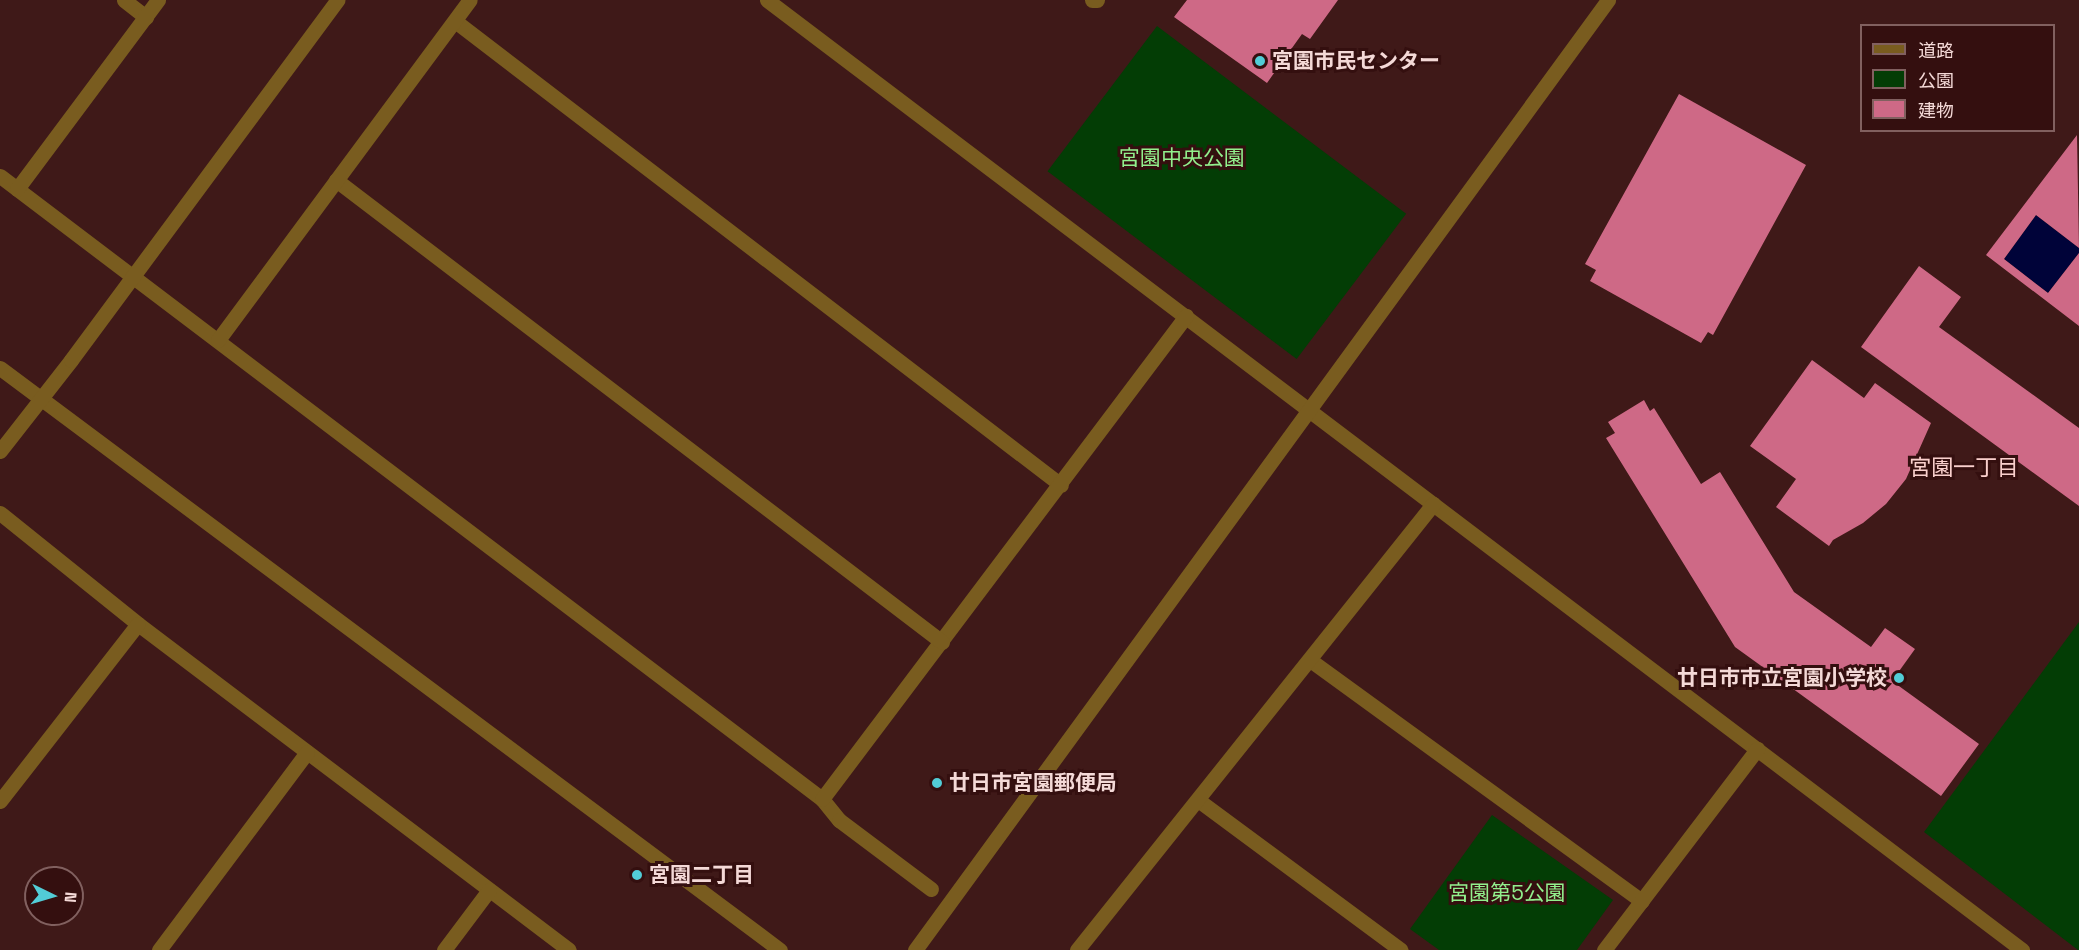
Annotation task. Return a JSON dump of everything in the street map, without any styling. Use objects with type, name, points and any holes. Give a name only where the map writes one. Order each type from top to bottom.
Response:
[{"type":"street","points":[[124,0],[146,17]]},
{"type":"street","points":[[17,189],[158,0]]},
{"type":"street","points":[[0,451],[42,399],[337,0]]},
{"type":"street","points":[[218,340],[470,0]]},
{"type":"street","points":[[767,0],[2022,950]]},
{"type":"street","points":[[1092,0],[1097,0]]},
{"type":"street","points":[[915,950],[1608,0]]},
{"type":"street","points":[[455,21],[1061,485]]},
{"type":"street","points":[[0,176],[822,799],[840,820],[931,889]]},
{"type":"street","points":[[336,180],[942,642]]},
{"type":"street","points":[[822,799],[1061,485],[1186,316]]},
{"type":"street","points":[[0,368],[780,950]]},
{"type":"street","points":[[1077,950],[1433,504]]},
{"type":"street","points":[[0,513],[138,624],[568,950]]},
{"type":"street","points":[[0,801],[138,624]]},
{"type":"street","points":[[1310,660],[1642,901]]},
{"type":"street","points":[[1604,950],[1757,749]]},
{"type":"street","points":[[159,950],[307,752]]},
{"type":"street","points":[[1198,800],[1401,950]]},
{"type":"street","points":[[444,950],[489,890]]},
{"type":"green space","name":"宮園中央公園","points":[[1157,26],[1406,214],[1297,359],[1047,171]]},
{"type":"green space","points":[[2079,622],[2079,950],[2078,950],[1924,832]]},
{"type":"green space","name":"宮園第5公園","points":[[1492,815],[1613,900],[1577,950],[1439,950],[1410,929]]},
{"type":"shaded area","points":[[2036,215],[2079,248],[2079,253],[2048,293],[2004,259]]},
{"type":"building","name":"宮園市民センター","points":[[1187,0],[1338,0],[1310,39],[1302,34],[1267,83],[1174,17]]},
{"type":"building","points":[[1679,94],[1806,165],[1713,335],[1708,332],[1701,343],[1590,281],[1596,270],[1585,264]]},
{"type":"building","points":[[2077,135],[2079,248],[2036,215],[2004,259],[2048,293],[2079,253],[2079,326],[1986,255]]},
{"type":"building","points":[[1919,266],[1961,297],[1939,327],[2079,428],[2079,506],[1861,347]]},
{"type":"building","points":[[1812,360],[1864,398],[1875,383],[1931,423],[1906,479],[1886,504],[1863,523],[1833,540],[1829,546],[1776,507],[1796,479],[1750,446]]},
{"type":"building","points":[[1644,400],[1650,411],[1654,408],[1701,484],[1720,472],[1794,592],[1871,647],[1885,628],[1915,649],[1892,681],[1979,744],[1941,796],[1735,647],[1606,438],[1615,433],[1608,422]]},
{"type":"place","name":"宮園市民センター","points":[[1260,61]]},
{"type":"place","name":"廿日市市立宮園小学校","points":[[1899,678]]},
{"type":"place","name":"廿日市宮園郵便局","points":[[937,783]]},
{"type":"place","name":"宮園二丁目","points":[[637,875]]},
{"type":"district","name":"宮園一丁目","points":[[1964,468]]}]
